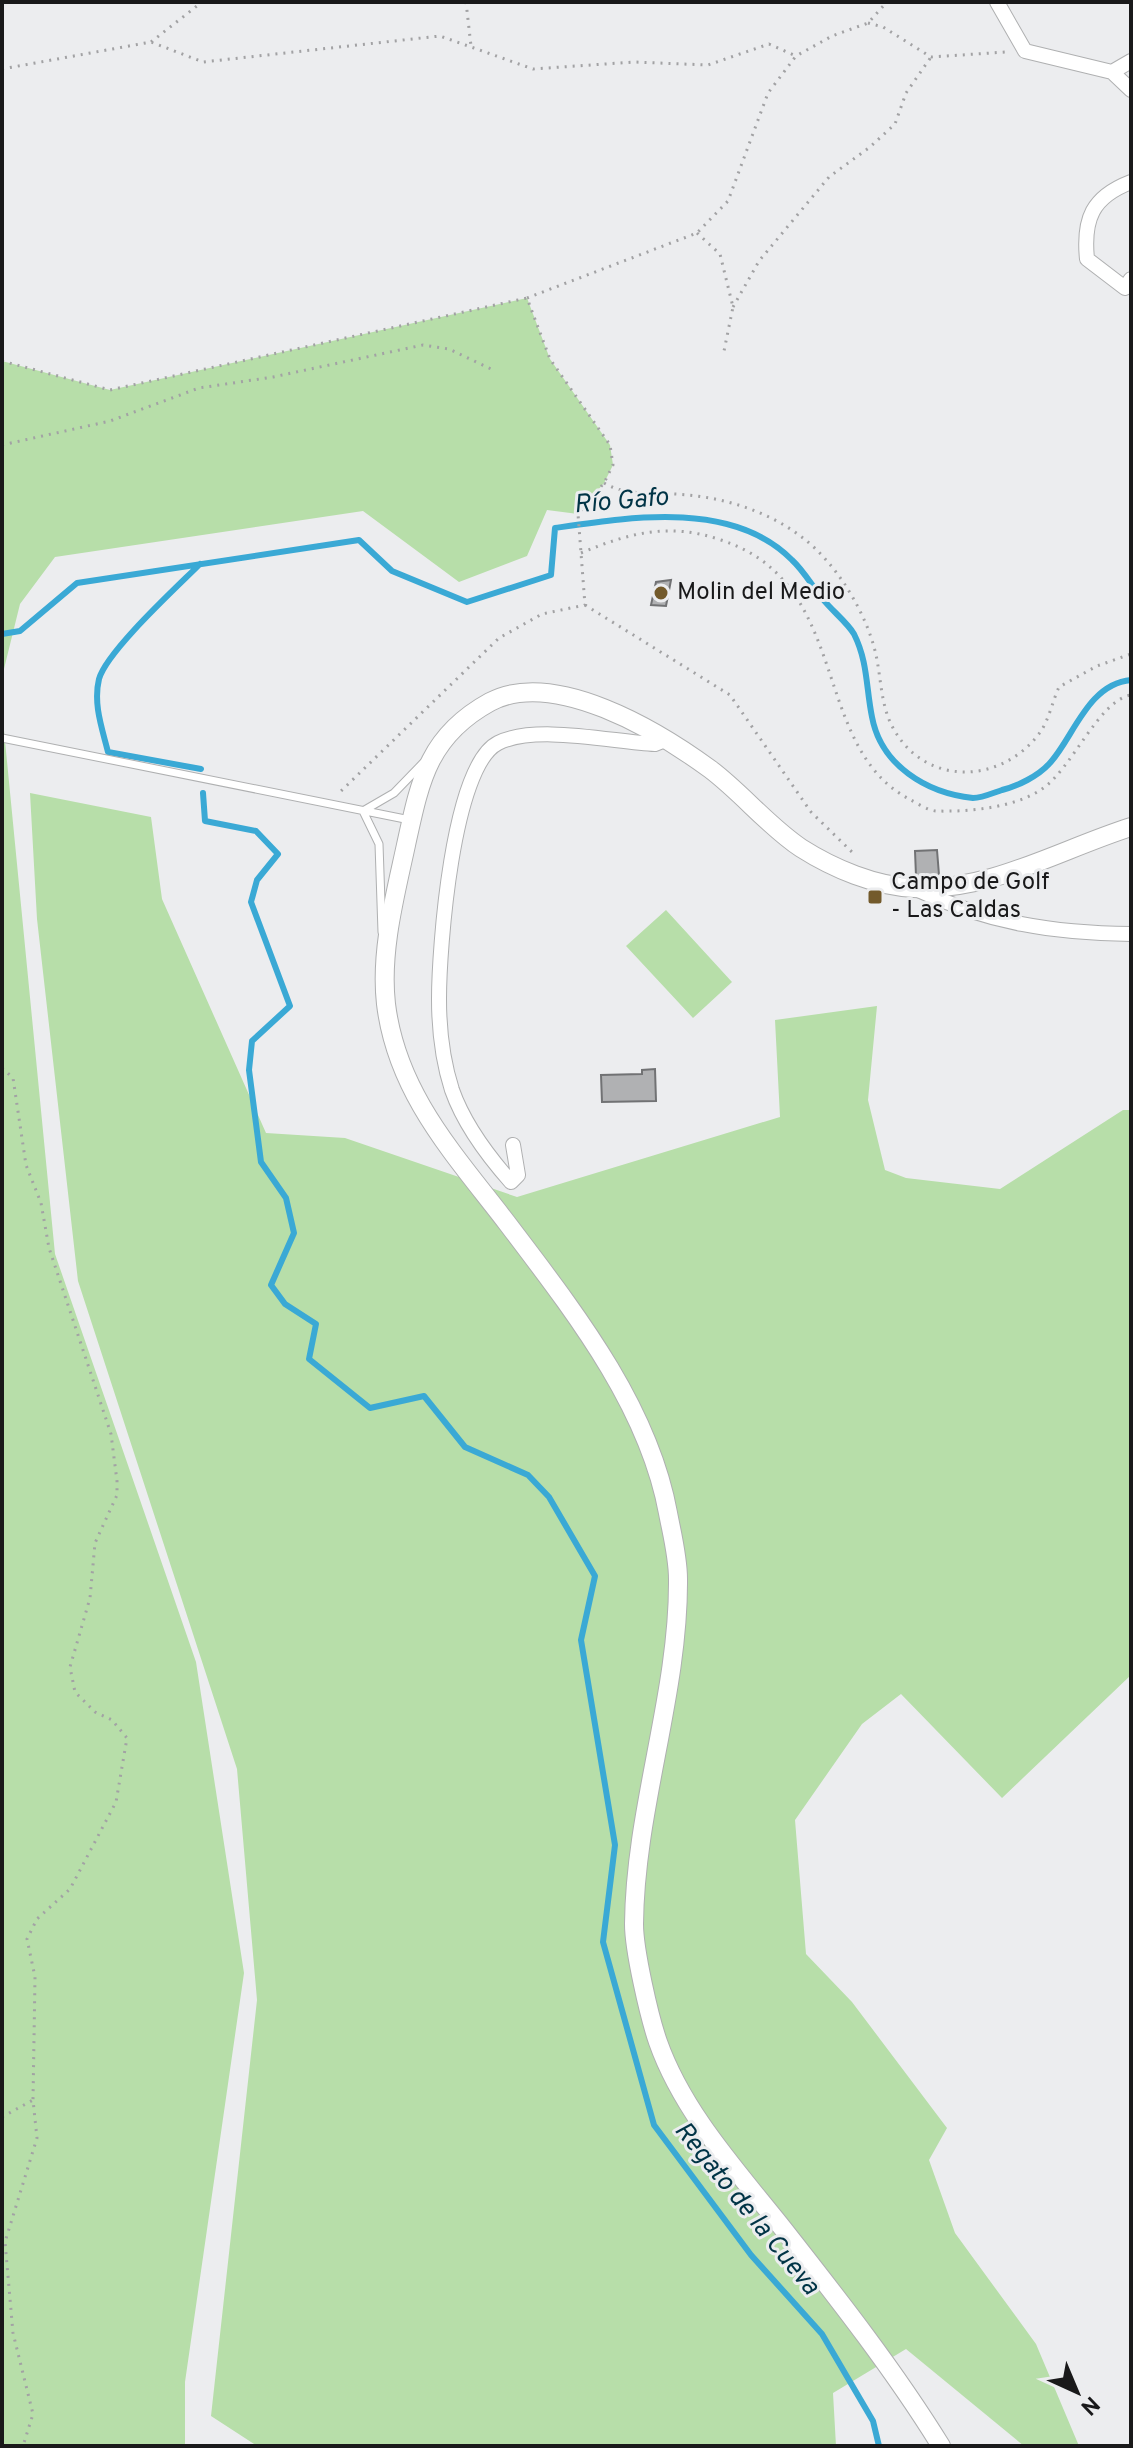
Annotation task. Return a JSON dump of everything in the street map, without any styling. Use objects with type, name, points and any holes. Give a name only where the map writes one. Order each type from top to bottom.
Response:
[{"type":"street","points":[[997,2],[1025,51],[1112,72],[1131,90]]},
{"type":"street","points":[[1112,72],[1131,61]]},
{"type":"street","points":[[1131,182],[1115,189],[1092,210],[1084,231],[1087,259],[1125,288],[1131,279]]},
{"type":"street","points":[[941,2446],[906,2389],[720,2151],[686,2098],[657,2040],[634,1929],[646,1814],[674,1633],[679,1575],[667,1504],[650,1447],[600,1350],[422,1114],[386,1007],[385,954],[412,821],[429,757],[458,723],[497,698],[541,691],[603,708],[665,740],[714,771],[800,847],[858,877],[884,883],[914,888],[951,886],[1013,872],[1075,845],[1131,827]]},
{"type":"street","points":[[513,1145],[518,1175],[511,1182],[475,1136],[452,1090],[439,1003],[446,897],[457,835],[480,759],[496,743],[519,736],[655,744],[665,740]]},
{"type":"street","points":[[914,888],[966,912],[1027,926],[1131,934]]},
{"type":"lane","points":[[2,738],[412,821]]},
{"type":"lane","points":[[363,811],[394,793],[429,757]]},
{"type":"lane","points":[[363,811],[379,844],[382,869],[378,913],[385,954]]},
{"type":"path","points":[[2,69],[151,42],[202,2]]},
{"type":"path","points":[[466,2],[471,47]]},
{"type":"path","points":[[2,361],[110,390],[527,298],[697,233],[728,201],[768,93],[796,56],[832,36],[868,23],[887,2]]},
{"type":"path","points":[[868,23],[883,27],[931,57],[1025,51]]},
{"type":"path","points":[[151,42],[203,62],[440,36],[533,69],[634,62],[708,65],[769,44],[796,56]]},
{"type":"path","points":[[724,351],[733,307],[759,261],[829,177],[895,124],[906,93],[931,57]]},
{"type":"path","points":[[697,233],[720,254],[733,307]]},
{"type":"path","points":[[527,298],[550,359],[610,445],[613,465],[604,483],[578,514],[585,605]]},
{"type":"path","points":[[2,445],[43,433],[110,421],[199,388],[273,377],[423,345],[449,349],[491,369]]},
{"type":"path","points":[[604,483],[622,493],[676,494],[754,509],[804,539],[834,570],[867,625],[893,729],[937,769],[968,774],[993,769],[1017,756],[1043,730],[1059,687],[1097,666],[1131,654]]},
{"type":"path","points":[[581,553],[635,532],[708,535],[741,546],[778,573],[813,625],[858,746],[870,767],[900,794],[932,811],[984,810],[1041,789],[1084,743],[1104,711],[1119,697],[1131,695]]},
{"type":"path","points":[[328,791],[340,793],[499,638],[542,614],[585,605],[730,695],[811,812],[884,883]]},
{"type":"path","points":[[2,1068],[13,1078],[26,1165],[41,1203],[49,1248],[111,1434],[117,1481],[117,1495],[95,1543],[90,1598],[70,1667],[75,1692],[95,1712],[112,1720],[127,1738],[116,1802],[70,1889],[37,1919],[27,1939],[35,1977],[33,2100],[37,2138],[5,2242],[13,2333],[33,2414],[23,2446]]},
{"type":"path","points":[[2,2117],[33,2100]]},
{"type":"green space","points":[[527,298],[550,359],[610,445],[613,465],[604,483],[578,514],[547,510],[527,556],[459,582],[363,511],[55,557],[20,604],[2,677],[2,361],[110,390]]},
{"type":"green space","points":[[2,710],[55,1254],[196,1662],[244,1973],[185,2382],[185,2446],[2,2446]]},
{"type":"green space","points":[[30,793],[151,817],[162,899],[266,1133],[345,1138],[517,1197],[780,1117],[775,1020],[877,1006],[868,1100],[885,1170],[906,1178],[1000,1189],[1123,1110],[1131,1110],[1131,1675],[1002,1798],[901,1694],[862,1724],[795,1820],[806,1954],[852,2002],[947,2128],[929,2160],[955,2233],[1036,2344],[1079,2446],[1024,2446],[906,2349],[833,2393],[836,2446],[257,2446],[211,2416],[257,2000],[237,1769],[78,1281],[37,919]]},
{"type":"green space","points":[[666,910],[732,982],[693,1018],[626,946]]},
{"type":"building","name":"Molin del Medio","points":[[671,580],[666,606],[651,605],[656,582]]},
{"type":"building","points":[[937,850],[939,875],[916,876],[915,851]]},
{"type":"building","points":[[655,1069],[656,1101],[602,1102],[601,1075],[642,1074],[642,1070]]},
{"type":"waterway","name":"Río Gafo","points":[[2,634],[20,631],[77,583],[359,540],[392,571],[467,602],[551,575],[555,528],[647,517],[680,517],[741,528],[768,541],[796,564],[859,644],[872,717],[885,749],[908,774],[939,790],[976,798],[1027,780],[1049,764],[1082,714],[1103,691],[1131,680]]},
{"type":"waterway","name":"Regato de la Cueva","points":[[200,564],[115,652],[99,679],[97,698],[108,752],[201,769]]},
{"type":"waterway","name":"Regato de la Cueva","points":[[203,793],[205,821],[256,831],[278,854],[257,880],[251,902],[290,1006],[252,1041],[249,1070],[261,1162],[286,1198],[294,1233],[271,1285],[285,1304],[316,1324],[309,1359],[370,1408],[424,1396],[465,1447],[528,1475],[549,1497],[595,1576],[581,1640],[615,1845],[603,1942],[654,2125],[751,2255],[822,2334],[873,2421],[879,2446]]},
{"type":"place","name":"Molin del Medio","points":[[661,593]]},
{"type":"place","name":"Campo de Golf - Las Caldas","points":[[875,897]]}]
